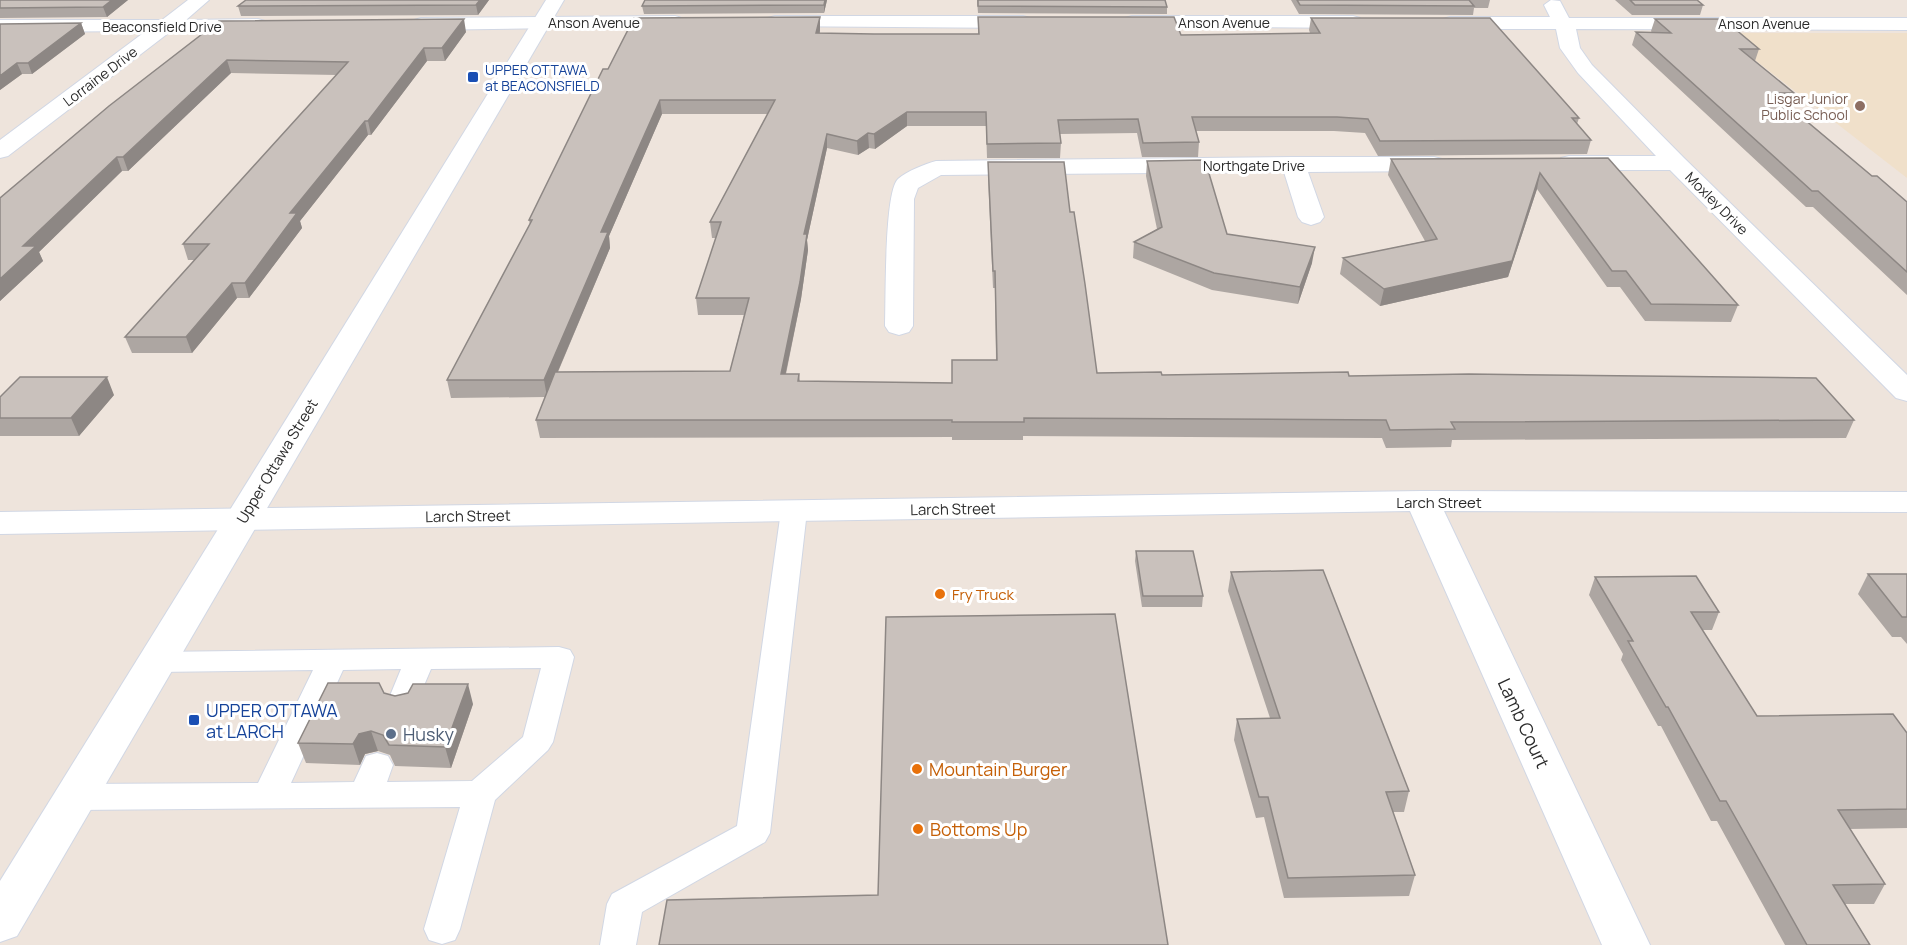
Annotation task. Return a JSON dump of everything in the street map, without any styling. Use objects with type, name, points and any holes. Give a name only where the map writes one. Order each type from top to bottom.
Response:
[{"type":"street","name":"Lorraine Drive","points":[[0,151],[200,0]]},
{"type":"street","points":[[898,21],[900,0]]},
{"type":"street","points":[[1225,0],[1236,22]]},
{"type":"street","name":"Moxley Drive","points":[[1549,0],[1580,63],[1676,163],[1907,392]]},
{"type":"street","points":[[400,24],[548,11]]},
{"type":"street","name":"Anson Avenue","points":[[548,11],[688,22]]},
{"type":"street","name":"Upper Ottawa Street","points":[[0,922],[548,11]]},
{"type":"street","points":[[758,22],[1038,22]]},
{"type":"street","name":"Anson Avenue","points":[[1119,22],[1374,22]]},
{"type":"street","name":"Anson Avenue","points":[[1431,23],[1907,24]]},
{"type":"street","name":"Beaconsfield Drive","points":[[0,26],[272,25]]},
{"type":"street","points":[[1542,164],[1676,163]]},
{"type":"street","points":[[1293,164],[1311,217]]},
{"type":"street","name":"Northgate Drive","points":[[899,326],[902,198],[907,184],[936,168],[1459,164]]},
{"type":"street","name":"Larch Street","points":[[0,523],[1422,501],[1907,502]]},
{"type":"street","name":"Lamb Court","points":[[1422,501],[1626,945]]},
{"type":"lane","points":[[618,945],[625,904],[753,832],[794,511]]},
{"type":"lane","points":[[156,662],[559,657],[537,742],[480,794],[442,929]]},
{"type":"lane","points":[[402,703],[420,659]]},
{"type":"lane","points":[[269,795],[333,660]]},
{"type":"lane","points":[[75,797],[269,795],[372,779],[480,794]]},
{"type":"shaded area","name":"Lisgar Junior Public School","points":[[1720,33],[1907,33],[1907,178]]},
{"type":"building","points":[[0,0],[112,0],[103,7],[0,8]]},
{"type":"building","points":[[246,0],[480,0],[476,5],[238,6]]},
{"type":"building","points":[[645,0],[825,0],[824,5],[642,6]]},
{"type":"building","points":[[978,0],[1165,0],[1167,7],[978,6]]},
{"type":"building","points":[[1297,0],[1469,0],[1474,6],[1300,5]]},
{"type":"building","points":[[1630,0],[1697,0],[1703,5],[1635,5]]},
{"type":"building","points":[[820,17],[816,33],[979,34],[978,17],[1174,17],[1181,35],[1320,33],[1311,18],[1490,18],[1579,118],[1572,118],[1591,140],[1380,141],[1368,119],[1192,117],[1199,142],[1143,143],[1138,119],[1058,120],[1061,143],[987,144],[986,112],[907,112],[874,134],[868,133],[857,141],[827,134],[804,234],[807,234],[800,282],[781,374],[799,374],[798,381],[952,383],[952,360],[997,360],[995,271],[993,271],[988,162],[1064,162],[1070,212],[1074,212],[1097,373],[1161,372],[1162,375],[1348,372],[1349,376],[1469,374],[1816,378],[1854,420],[1451,422],[1455,429],[1390,430],[1386,420],[1024,418],[1024,422],[952,422],[952,420],[536,420],[555,372],[730,371],[749,298],[696,298],[721,222],[710,222],[775,100],[660,100],[601,232],[608,232],[544,380],[447,380],[532,220],[529,220],[603,69],[608,69],[634,18]]},
{"type":"building","points":[[464,19],[442,48],[424,48],[368,121],[365,121],[290,213],[297,213],[245,283],[232,283],[186,337],[125,337],[209,244],[183,244],[348,62],[227,60],[123,157],[117,157],[23,246],[36,246],[0,279],[0,198],[109,106],[219,21]]},
{"type":"building","points":[[1655,19],[1723,19],[1759,49],[1740,49],[1794,93],[1773,93],[1872,176],[1877,176],[1907,202],[1907,272],[1818,191],[1812,191],[1636,32],[1671,33]]},
{"type":"building","points":[[81,23],[28,63],[17,63],[0,76],[0,24]]},
{"type":"building","points":[[1608,158],[1738,305],[1651,304],[1626,271],[1612,271],[1540,173],[1512,261],[1384,289],[1343,258],[1437,239],[1391,159]]},
{"type":"building","points":[[1205,160],[1227,234],[1315,247],[1300,287],[1214,273],[1134,242],[1162,227],[1147,161]]},
{"type":"building","points":[[20,377],[107,377],[71,418],[0,418],[0,397]]},
{"type":"building","points":[[1136,551],[1193,551],[1203,596],[1143,596]]},
{"type":"building","points":[[1323,570],[1409,791],[1386,792],[1415,875],[1288,878],[1268,797],[1259,797],[1237,719],[1280,718],[1231,572]]},
{"type":"building","points":[[1868,574],[1907,574],[1907,617],[1902,617]]},
{"type":"building","points":[[1696,576],[1719,612],[1691,612],[1757,716],[1893,714],[1907,733],[1907,809],[1838,810],[1885,884],[1833,885],[1870,945],[1807,945],[1726,801],[1720,801],[1628,641],[1633,641],[1595,577]]},
{"type":"building","points":[[1115,614],[1168,945],[659,945],[667,900],[878,895],[886,617]]},
{"type":"building","points":[[328,683],[379,683],[384,693],[395,696],[408,693],[413,684],[468,684],[445,747],[389,745],[383,735],[371,731],[359,734],[353,744],[298,743]]},
{"type":"place","name":"UPPER OTTAWA at BEACONSFIELD","points":[[473,77]]},
{"type":"place","name":"Lisgar Junior Public School","points":[[1860,106]]},
{"type":"place","name":"Fry Truck","points":[[940,594]]},
{"type":"place","name":"UPPER OTTAWA at LARCH","points":[[194,720]]},
{"type":"place","name":"Husky","points":[[391,734]]},
{"type":"place","name":"Mountain Burger","points":[[917,769]]},
{"type":"place","name":"Bottoms Up","points":[[918,829]]}]
